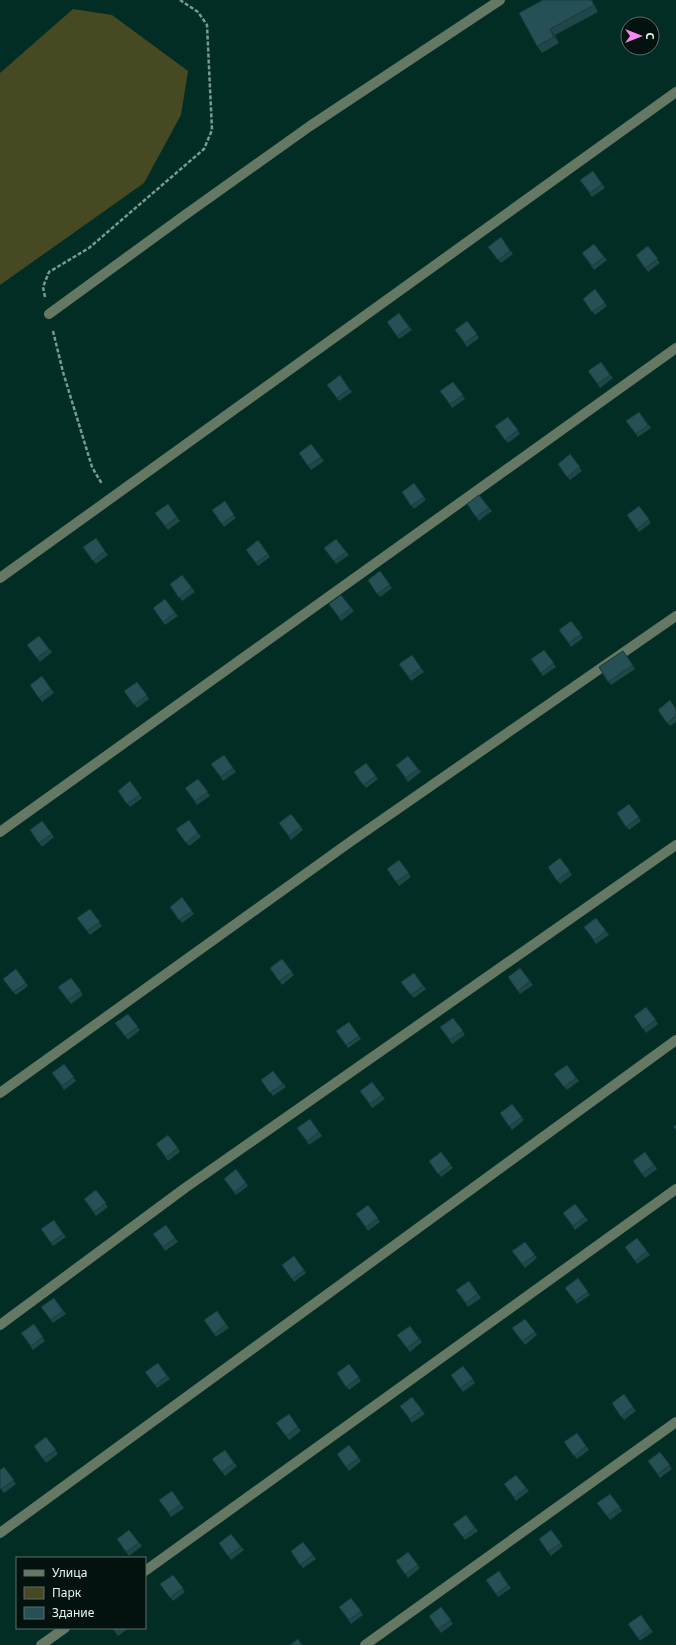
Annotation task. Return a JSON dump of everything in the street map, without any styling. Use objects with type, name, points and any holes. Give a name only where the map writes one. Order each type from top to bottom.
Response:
[{"type":"lane","points":[[49,314],[310,126],[500,0]]},
{"type":"lane","points":[[0,578],[676,92]]},
{"type":"lane","points":[[0,832],[676,348]]},
{"type":"lane","points":[[0,1093],[350,842],[676,616]]},
{"type":"lane","points":[[0,1325],[185,1188],[676,844]]},
{"type":"lane","points":[[0,1533],[676,1040]]},
{"type":"lane","points":[[146,1570],[676,1189]]},
{"type":"lane","points":[[364,1645],[676,1422]]},
{"type":"lane","points":[[41,1645],[64,1629]]},
{"type":"green space","points":[[73,9],[112,15],[188,71],[181,115],[144,183],[0,285],[0,73]]},
{"type":"building","points":[[543,0],[591,0],[594,5],[550,29],[554,37],[537,46],[519,13]]},
{"type":"building","points":[[593,171],[602,184],[590,193],[580,180]]},
{"type":"building","points":[[501,237],[510,251],[498,260],[488,247]]},
{"type":"building","points":[[594,244],[604,257],[592,266],[582,253]]},
{"type":"building","points":[[648,246],[658,259],[645,268],[636,255]]},
{"type":"building","points":[[595,289],[605,303],[592,312],[583,299]]},
{"type":"building","points":[[399,313],[409,327],[397,336],[387,322]]},
{"type":"building","points":[[467,321],[477,334],[465,343],[455,330]]},
{"type":"building","points":[[601,362],[610,375],[598,384],[588,371]]},
{"type":"building","points":[[340,375],[349,389],[337,398],[327,385]]},
{"type":"building","points":[[453,382],[463,395],[450,404],[440,391]]},
{"type":"building","points":[[639,412],[648,425],[636,434],[626,421]]},
{"type":"building","points":[[508,417],[518,430],[505,440],[495,426]]},
{"type":"building","points":[[311,444],[321,457],[308,466],[299,453]]},
{"type":"building","points":[[570,454],[580,467],[567,477],[558,464]]},
{"type":"building","points":[[414,483],[424,497],[411,506],[402,492]]},
{"type":"building","points":[[479,495],[489,508],[476,517],[467,504]]},
{"type":"building","points":[[225,501],[234,515],[222,524],[212,510]]},
{"type":"building","points":[[168,504],[177,517],[165,526],[155,513]]},
{"type":"building","points":[[639,506],[649,519],[637,529],[627,515]]},
{"type":"building","points":[[96,538],[105,551],[93,561],[83,547]]},
{"type":"building","points":[[336,539],[346,552],[334,561],[324,548]]},
{"type":"building","points":[[258,540],[268,554],[256,563],[246,550]]},
{"type":"building","points":[[380,571],[390,585],[377,594],[368,580]]},
{"type":"building","points":[[182,575],[192,588],[179,598],[170,584]]},
{"type":"building","points":[[341,595],[351,608],[339,617],[329,604]]},
{"type":"building","points":[[165,599],[175,613],[163,622],[153,608]]},
{"type":"building","points":[[571,621],[581,634],[569,643],[559,630]]},
{"type":"building","points":[[39,636],[49,649],[37,658],[27,645]]},
{"type":"building","points":[[544,650],[554,663],[541,673],[531,659]]},
{"type":"building","points":[[623,651],[633,665],[608,682],[599,667]]},
{"type":"building","points":[[412,655],[421,668],[409,677],[399,664]]},
{"type":"building","points":[[42,676],[51,689],[39,698],[30,685]]},
{"type":"building","points":[[137,682],[147,695],[134,705],[124,691]]},
{"type":"building","points":[[670,700],[676,709],[676,716],[667,723],[658,710]]},
{"type":"building","points":[[224,755],[233,768],[221,777],[211,764]]},
{"type":"building","points":[[408,756],[418,769],[406,778],[396,765]]},
{"type":"building","points":[[366,763],[376,776],[363,785],[354,772]]},
{"type":"building","points":[[198,779],[208,792],[195,801],[185,788]]},
{"type":"building","points":[[130,781],[140,795],[127,804],[118,791]]},
{"type":"building","points":[[629,804],[639,817],[626,827],[617,813]]},
{"type":"building","points":[[291,814],[301,827],[289,836],[279,823]]},
{"type":"building","points":[[189,820],[198,833],[186,843],[176,829]]},
{"type":"building","points":[[42,821],[52,834],[39,843],[30,830]]},
{"type":"building","points":[[560,858],[570,871],[557,881],[548,867]]},
{"type":"building","points":[[399,860],[409,873],[396,882],[387,869]]},
{"type":"building","points":[[182,897],[192,911],[179,920],[170,907]]},
{"type":"building","points":[[90,909],[100,922],[87,931],[77,918]]},
{"type":"building","points":[[596,918],[606,931],[594,940],[584,927]]},
{"type":"building","points":[[282,959],[292,972],[279,981],[270,968]]},
{"type":"building","points":[[520,968],[530,981],[518,991],[508,977]]},
{"type":"building","points":[[16,969],[26,983],[13,992],[3,979]]},
{"type":"building","points":[[414,973],[423,986],[411,995],[401,982]]},
{"type":"building","points":[[71,978],[81,991],[68,1000],[58,987]]},
{"type":"building","points":[[646,1007],[656,1020],[643,1029],[634,1016]]},
{"type":"building","points":[[128,1014],[138,1027],[125,1036],[115,1023]]},
{"type":"building","points":[[453,1018],[463,1031],[450,1040],[440,1027]]},
{"type":"building","points":[[349,1022],[359,1036],[346,1045],[336,1031]]},
{"type":"building","points":[[64,1064],[74,1077],[62,1086],[52,1073]]},
{"type":"building","points":[[567,1065],[576,1078],[564,1087],[554,1074]]},
{"type":"building","points":[[273,1071],[283,1084],[270,1093],[261,1080]]},
{"type":"building","points":[[372,1082],[382,1095],[370,1104],[360,1091]]},
{"type":"building","points":[[512,1104],[522,1117],[509,1126],[500,1113]]},
{"type":"building","points":[[310,1119],[319,1132],[307,1141],[297,1128]]},
{"type":"building","points":[[168,1135],[178,1148],[166,1157],[156,1144]]},
{"type":"building","points":[[441,1152],[451,1165],[438,1174],[429,1161]]},
{"type":"building","points":[[645,1152],[654,1165],[642,1174],[633,1161]]},
{"type":"building","points":[[236,1169],[246,1183],[234,1192],[224,1179]]},
{"type":"building","points":[[96,1190],[106,1203],[94,1212],[84,1199]]},
{"type":"building","points":[[575,1204],[585,1217],[573,1226],[563,1213]]},
{"type":"building","points":[[368,1205],[378,1218],[366,1227],[356,1214]]},
{"type":"building","points":[[54,1220],[63,1234],[51,1243],[41,1229]]},
{"type":"building","points":[[166,1225],[175,1238],[163,1247],[153,1234]]},
{"type":"building","points":[[637,1238],[647,1251],[635,1261],[625,1247]]},
{"type":"building","points":[[525,1242],[535,1255],[522,1264],[512,1251]]},
{"type":"building","points":[[294,1256],[304,1270],[292,1279],[282,1265]]},
{"type":"building","points":[[578,1278],[588,1292],[575,1301],[565,1288]]},
{"type":"building","points":[[469,1281],[478,1294],[466,1303],[456,1290]]},
{"type":"building","points":[[54,1298],[63,1311],[51,1320],[41,1307]]},
{"type":"building","points":[[217,1311],[226,1324],[214,1334],[204,1320]]},
{"type":"building","points":[[525,1319],[535,1332],[522,1341],[512,1328]]},
{"type":"building","points":[[34,1324],[43,1337],[31,1346],[21,1333]]},
{"type":"building","points":[[410,1326],[419,1339],[407,1348],[397,1335]]},
{"type":"building","points":[[158,1363],[167,1376],[155,1385],[145,1372]]},
{"type":"building","points":[[349,1364],[359,1377],[346,1387],[337,1373]]},
{"type":"building","points":[[463,1366],[473,1379],[460,1388],[451,1375]]},
{"type":"building","points":[[624,1394],[633,1407],[621,1417],[612,1403]]},
{"type":"building","points":[[412,1397],[422,1410],[410,1419],[400,1406]]},
{"type":"building","points":[[289,1414],[298,1427],[286,1436],[276,1423]]},
{"type":"building","points":[[577,1433],[586,1446],[574,1456],[564,1442]]},
{"type":"building","points":[[46,1437],[56,1450],[43,1459],[34,1446]]},
{"type":"building","points":[[349,1445],[359,1458],[346,1467],[337,1454]]},
{"type":"building","points":[[225,1450],[234,1463],[222,1472],[212,1459]]},
{"type":"building","points":[[660,1452],[670,1465],[658,1474],[648,1461]]},
{"type":"building","points":[[4,1467],[14,1480],[1,1489],[0,1470]]},
{"type":"building","points":[[516,1475],[526,1488],[514,1497],[504,1484]]},
{"type":"building","points":[[172,1491],[181,1504],[169,1513],[159,1500]]},
{"type":"building","points":[[610,1494],[620,1507],[607,1516],[597,1503]]},
{"type":"building","points":[[466,1515],[475,1528],[463,1537],[453,1524]]},
{"type":"building","points":[[129,1530],[139,1543],[126,1552],[117,1539]]},
{"type":"building","points":[[551,1530],[561,1543],[548,1552],[539,1539]]},
{"type":"building","points":[[231,1534],[241,1547],[228,1556],[219,1543]]},
{"type":"building","points":[[303,1542],[313,1555],[300,1565],[291,1551]]},
{"type":"building","points":[[408,1552],[418,1565],[405,1574],[396,1561]]},
{"type":"building","points":[[499,1571],[508,1585],[496,1594],[486,1580]]},
{"type":"building","points":[[173,1575],[183,1588],[170,1598],[160,1584]]},
{"type":"building","points":[[351,1598],[361,1611],[349,1620],[339,1607]]},
{"type":"building","points":[[441,1607],[451,1620],[438,1629],[429,1616]]},
{"type":"building","points":[[641,1615],[650,1628],[638,1638],[628,1624]]},
{"type":"building","points":[[298,1639],[302,1645],[290,1645]]}]
